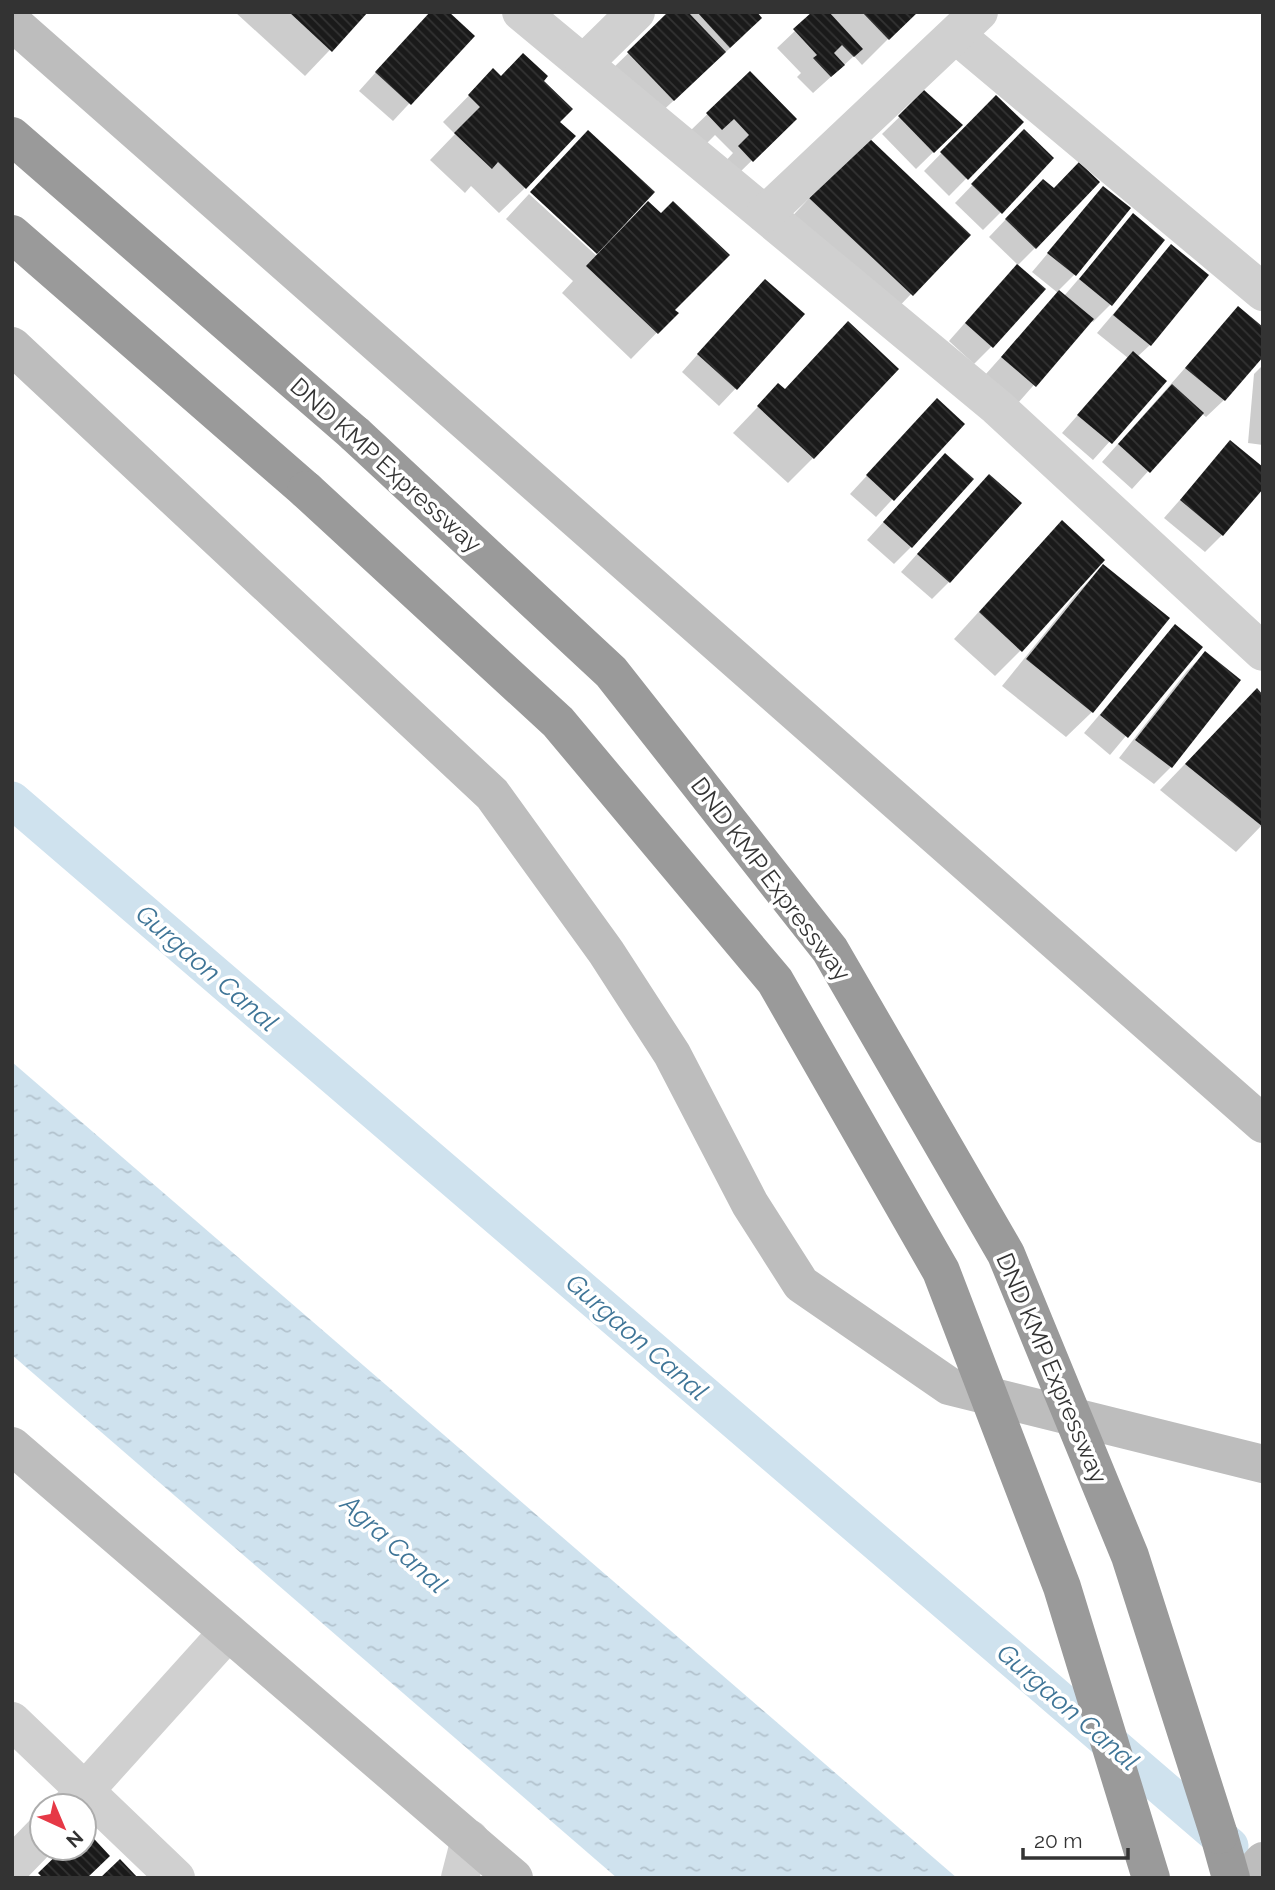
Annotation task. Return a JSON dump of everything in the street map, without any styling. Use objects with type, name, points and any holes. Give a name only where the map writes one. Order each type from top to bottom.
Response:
[{"type":"highway","name":"DND KMP Expressway","points":[[12,136],[355,434],[611,672],[830,950],[1006,1254],[1130,1556],[1231,1878]]},
{"type":"highway","points":[[12,234],[306,490],[558,722],[775,981],[941,1271],[1062,1587],[1151,1878]]},
{"type":"street","points":[[521,12],[997,407],[1263,652]]},
{"type":"street","points":[[584,63],[636,12]]},
{"type":"street","points":[[12,22],[1263,1124]]},
{"type":"street","points":[[765,214],[967,24],[1263,292]]},
{"type":"street","points":[[12,346],[492,794],[606,952],[672,1054],[750,1204],[801,1284],[948,1386],[1263,1464]]},
{"type":"street","points":[[12,1446],[514,1878]]},
{"type":"street","points":[[84,1792],[228,1632]]},
{"type":"street","points":[[12,1721],[72,1792]]},
{"type":"street","points":[[98,1815],[172,1876]]},
{"type":"street","points":[[460,1878],[470,1839]]},
{"type":"street","points":[[12,1866],[28,1849]]},
{"type":"street","points":[[1248,1878],[1263,1861]]},
{"type":"water","name":"Agra Canal","points":[[12,1062],[957,1878],[617,1878],[12,1355]]},
{"type":"building","points":[[289,12],[368,12],[332,52]]},
{"type":"building","points":[[430,12],[449,12],[475,36],[411,105],[375,72]]},
{"type":"building","points":[[668,12],[688,12],[726,52],[674,101],[627,52]]},
{"type":"building","points":[[697,12],[757,12],[762,18],[730,48]]},
{"type":"building","points":[[812,12],[829,12],[863,49],[854,57],[842,45],[834,53],[845,65],[831,77],[813,58],[817,55],[793,29]]},
{"type":"building","points":[[862,12],[918,12],[889,40]]},
{"type":"building","points":[[523,53],[548,76],[544,81],[573,109],[560,122],[576,136],[526,189],[498,162],[492,169],[454,133],[480,107],[468,95],[493,68],[501,76]]},
{"type":"building","points":[[750,71],[797,119],[753,162],[738,146],[749,135],[734,119],[722,130],[706,113]]},
{"type":"building","points":[[924,90],[963,125],[934,153],[898,116]]},
{"type":"building","points":[[996,95],[1024,122],[968,180],[940,152]]},
{"type":"building","points":[[1024,129],[1054,158],[1002,214],[971,184]]},
{"type":"building","points":[[588,130],[655,192],[597,254],[530,192]]},
{"type":"building","points":[[867,136],[971,235],[913,296],[809,198]]},
{"type":"building","points":[[1079,162],[1100,182],[1036,249],[1005,219],[1043,179],[1054,188]]},
{"type":"building","points":[[1103,186],[1131,208],[1076,276],[1047,253]]},
{"type":"building","points":[[648,201],[661,213],[673,201],[730,255],[675,310],[679,313],[658,334],[586,266]]},
{"type":"building","points":[[1133,213],[1165,240],[1112,306],[1079,279]]},
{"type":"building","points":[[1171,244],[1209,275],[1151,346],[1113,315]]},
{"type":"building","points":[[1017,264],[1046,289],[993,348],[965,323]]},
{"type":"building","points":[[765,279],[805,314],[737,390],[697,354]]},
{"type":"building","points":[[1059,290],[1094,319],[1036,387],[1001,357]]},
{"type":"building","points":[[1238,306],[1263,327],[1263,357],[1225,401],[1185,368]]},
{"type":"building","points":[[848,321],[899,369],[814,459],[757,406],[778,383],[785,389]]},
{"type":"building","points":[[1133,351],[1167,381],[1112,444],[1077,415]]},
{"type":"building","points":[[1172,384],[1204,413],[1150,473],[1118,444]]},
{"type":"building","points":[[937,398],[965,424],[894,501],[866,475]]},
{"type":"building","points":[[1230,440],[1263,467],[1263,489],[1223,536],[1180,500]]},
{"type":"building","points":[[945,453],[974,479],[912,548],[883,522]]},
{"type":"building","points":[[989,474],[1022,503],[950,583],[917,554]]},
{"type":"building","points":[[1062,520],[1105,560],[1022,652],[979,612]]},
{"type":"building","points":[[1103,564],[1170,618],[1093,713],[1026,659]]},
{"type":"building","points":[[1175,624],[1203,647],[1128,738],[1100,715]]},
{"type":"building","points":[[1205,651],[1241,680],[1172,768],[1135,740]]},
{"type":"building","points":[[1257,688],[1263,695],[1263,827],[1185,764]]},
{"type":"building","points":[[98,1843],[110,1856],[87,1878],[43,1878],[38,1873],[49,1862],[98,1862]]},
{"type":"building","points":[[120,1859],[138,1878],[100,1878]]},
{"type":"waterway","name":"Gurgaon Canal","points":[[12,800],[1230,1846]]}]
